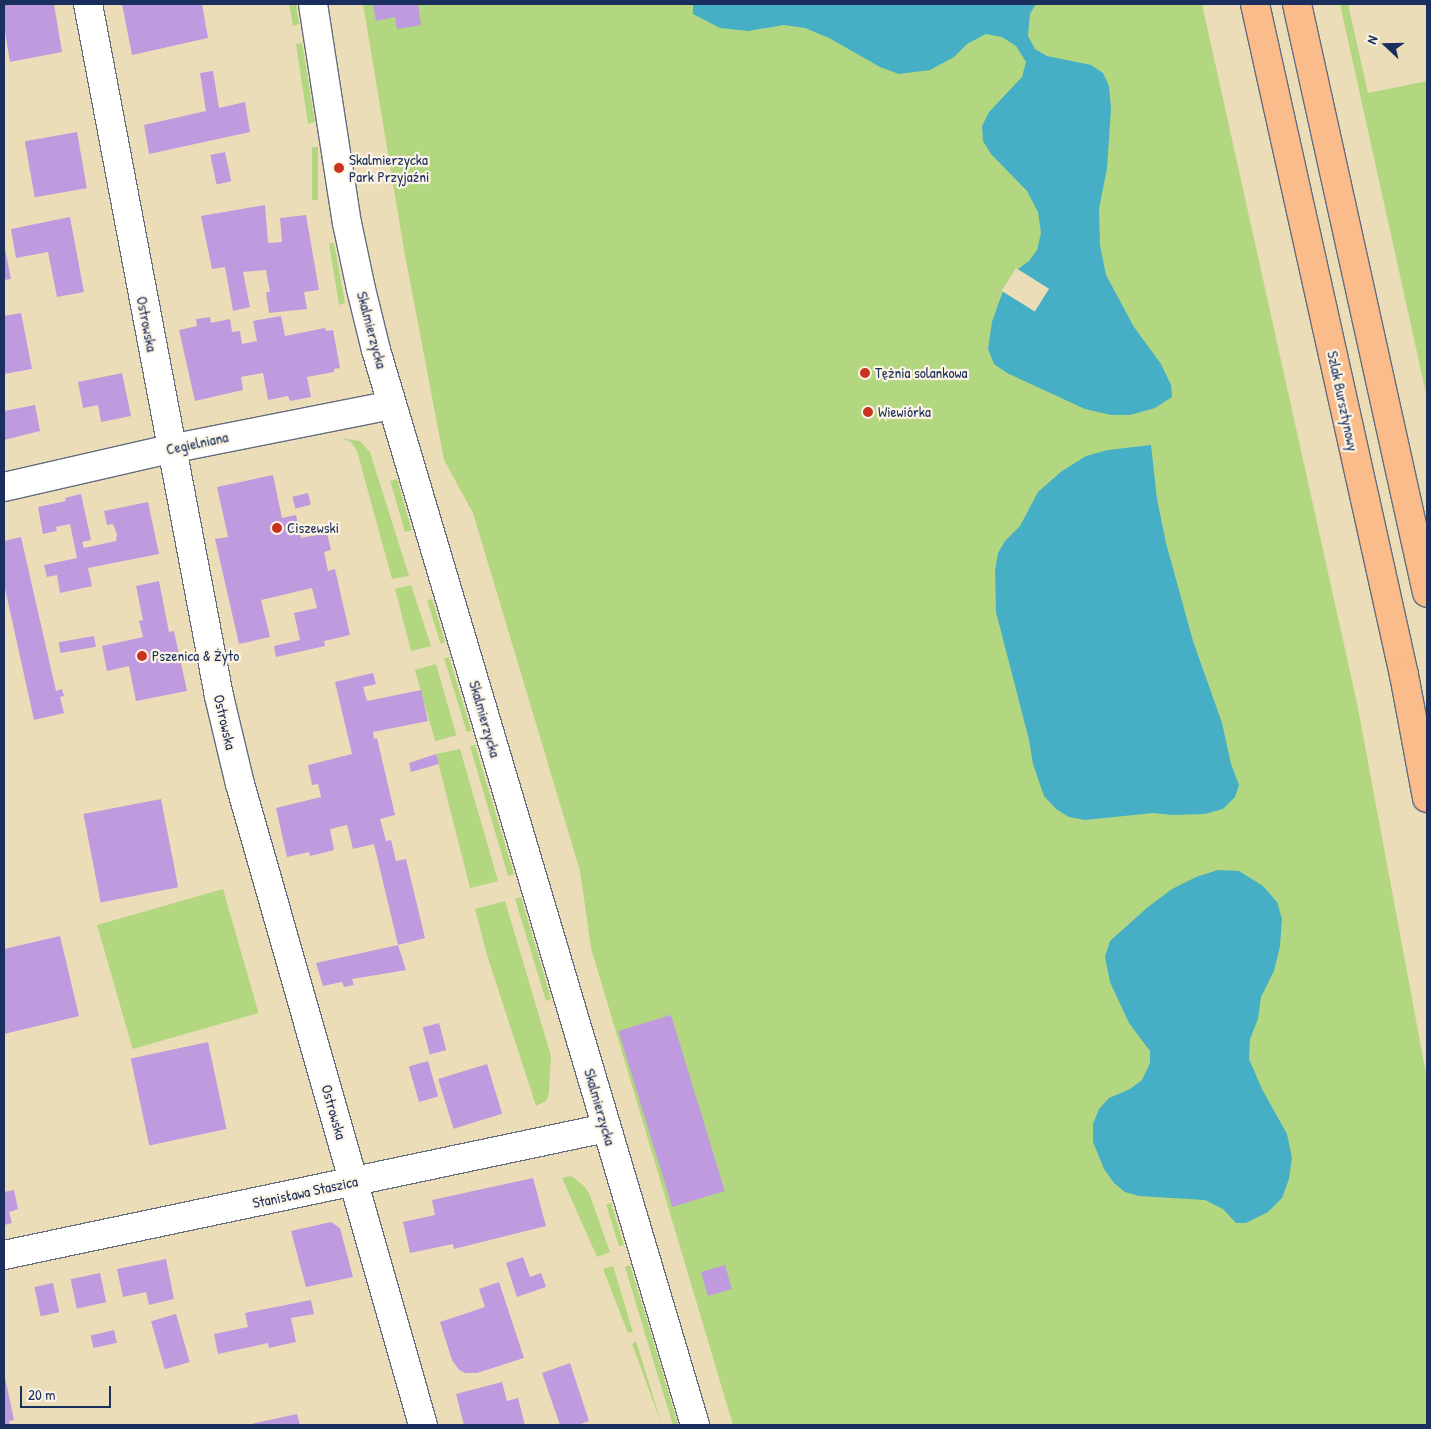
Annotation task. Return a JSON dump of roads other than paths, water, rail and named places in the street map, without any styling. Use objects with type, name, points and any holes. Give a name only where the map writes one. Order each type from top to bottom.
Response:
[{"type":"main road","name":"Szlak Bursztynowy","points":[[1255,4],[1404,674],[1427,798]]},
{"type":"main road","points":[[1297,4],[1427,593]]},
{"type":"street","name":"Ostrowska","points":[[88,4],[170,449],[230,743],[423,1425]]},
{"type":"street","name":"Skalmierzycka","points":[[313,4],[348,223],[361,289],[392,405],[695,1425]]},
{"type":"street","name":"Cegielniana","points":[[4,487],[170,449],[392,405]]},
{"type":"street","name":"Stanisława Staszica","points":[[4,1256],[606,1128]]},
{"type":"water","points":[[693,4],[1036,4],[1030,14],[1028,36],[1035,49],[1047,56],[1091,65],[1103,73],[1109,86],[1111,109],[1107,168],[1099,209],[1100,245],[1106,275],[1134,327],[1161,364],[1171,385],[1172,397],[1155,408],[1130,415],[1111,415],[1085,409],[1007,373],[994,364],[988,349],[992,322],[1004,288],[1018,269],[1029,261],[1037,250],[1041,233],[1038,212],[1027,191],[991,154],[983,141],[982,126],[989,112],[1022,77],[1026,62],[1016,46],[1002,37],[986,34],[967,44],[954,57],[930,70],[899,74],[880,67],[829,38],[805,28],[784,25],[748,31],[720,28],[693,14]]},
{"type":"water","points":[[1151,445],[1157,499],[1166,543],[1193,641],[1222,723],[1231,764],[1239,785],[1235,797],[1223,809],[1205,814],[1172,815],[1153,813],[1085,820],[1069,817],[1056,809],[1044,796],[1033,764],[1029,740],[996,612],[995,571],[998,553],[1005,541],[1020,526],[1038,492],[1062,471],[1086,456],[1108,450]]},
{"type":"water","points":[[1218,870],[1239,871],[1263,886],[1277,902],[1282,919],[1280,946],[1274,971],[1261,997],[1258,1019],[1250,1039],[1249,1059],[1262,1089],[1287,1134],[1292,1158],[1289,1179],[1282,1198],[1268,1212],[1246,1223],[1236,1223],[1223,1209],[1205,1200],[1139,1196],[1125,1192],[1114,1183],[1104,1169],[1093,1142],[1093,1124],[1099,1109],[1109,1098],[1130,1089],[1142,1080],[1150,1063],[1150,1051],[1129,1023],[1110,982],[1105,957],[1110,941],[1148,907],[1172,889],[1196,877]]},
{"type":"place","name":"Skalmierzycka Park Przyjaźni","points":[[339,168]]},
{"type":"place","name":"Tężnia solankowa","points":[[865,373]]},
{"type":"place","name":"Wiewiórka","points":[[868,412]]},
{"type":"place","name":"Ciszewski","points":[[277,528]]},
{"type":"place","name":"Pszenica & Żyto","points":[[142,656]]}]
